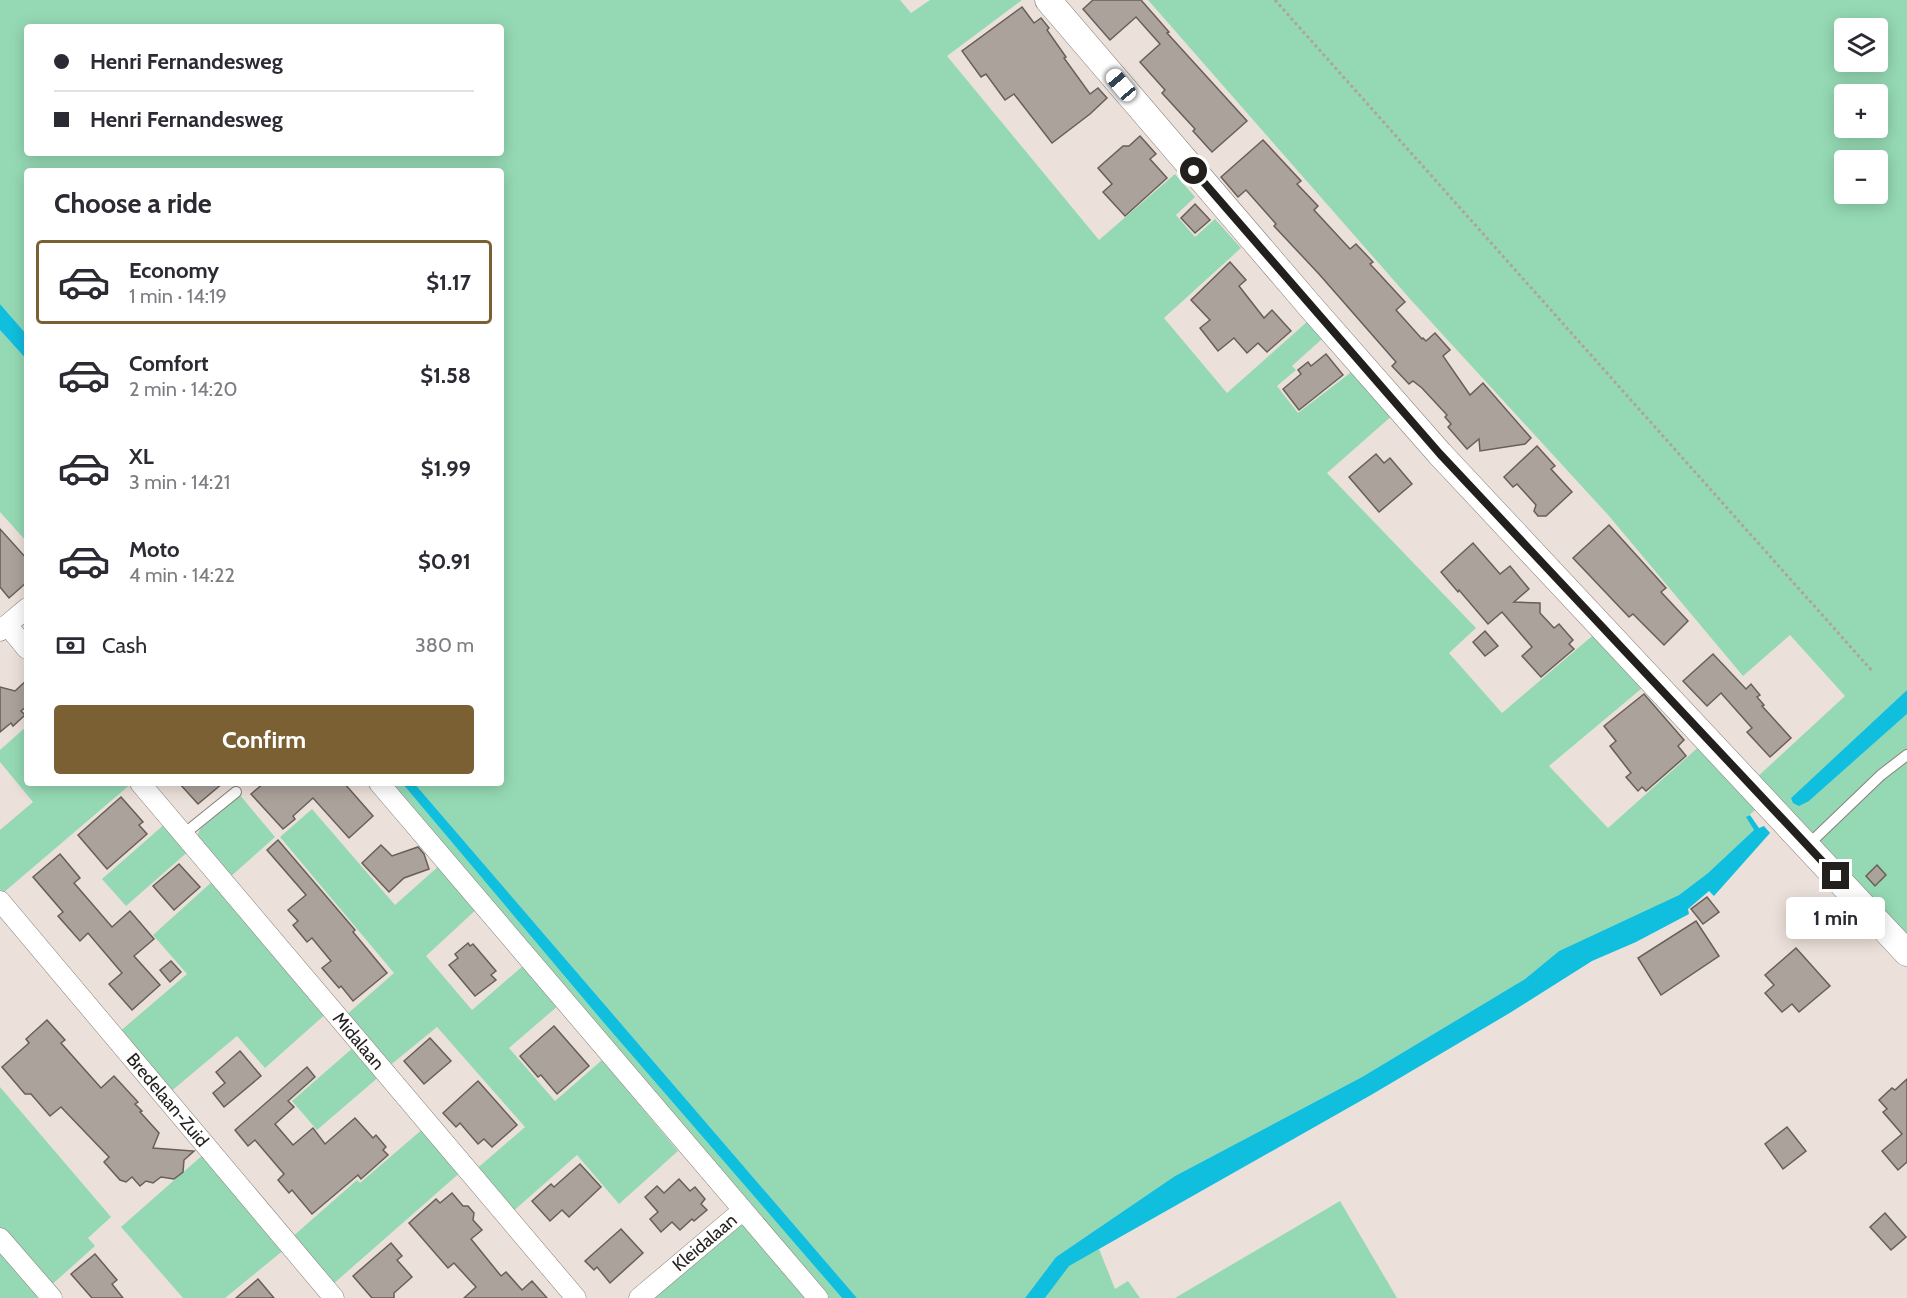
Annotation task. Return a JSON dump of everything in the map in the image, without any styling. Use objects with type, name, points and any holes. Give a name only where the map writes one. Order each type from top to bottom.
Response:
[{"type":"street","points":[[1048,0],[1302,297],[1440,454],[1907,953]]},
{"type":"street","points":[[24,611],[4,628],[24,646]]},
{"type":"street","name":"Midalaan","points":[[144,786],[576,1298]]},
{"type":"street","points":[[382,786],[818,1298]]},
{"type":"street","name":"Bredelaan-Zuid","points":[[0,901],[334,1298]]},
{"type":"street","name":"Kleidalaan","points":[[639,1298],[742,1211]]},
{"type":"street","points":[[0,1238],[52,1298]]},
{"type":"lane","points":[[1808,845],[1881,774],[1907,755]]},
{"type":"lane","points":[[184,834],[236,792]]},
{"type":"path","points":[[1275,0],[1622,387],[1873,672]]},
{"type":"green space","points":[[0,0],[900,0],[911,13],[930,0],[1022,0],[947,56],[1099,240],[1175,174],[1195,197],[1176,215],[1195,237],[1215,219],[1241,248],[1164,318],[1227,393],[1308,321],[1322,339],[1292,366],[1296,370],[1277,386],[1298,413],[1354,370],[1394,414],[1327,473],[1476,628],[1449,653],[1502,713],[1598,631],[1647,684],[1549,766],[1608,828],[1703,743],[1760,806],[1747,817],[1754,830],[1708,873],[1679,895],[1559,951],[1525,979],[1362,1077],[1175,1176],[1056,1257],[1025,1298],[857,1298],[417,786],[504,786],[504,168],[24,168],[24,332],[0,304]]},
{"type":"green space","points":[[1148,0],[1907,0],[1907,690],[1791,798],[1809,801],[1907,714],[1907,944],[1755,779],[1845,696],[1790,635],[1743,676],[1609,516],[1411,300]]},
{"type":"green space","points":[[0,330],[24,357],[24,539],[0,512]]},
{"type":"green space","points":[[24,729],[24,786],[128,786],[3,893],[0,889],[0,830],[33,802],[0,762],[0,750]]},
{"type":"green space","points":[[389,786],[405,786],[604,1023],[842,1298],[825,1298]]},
{"type":"green space","points":[[239,794],[275,837],[229,878],[197,836],[200,829]]},
{"type":"green space","points":[[312,809],[395,905],[441,864],[479,907],[426,956],[472,1010],[524,965],[559,1005],[509,1048],[555,1101],[602,1060],[678,1151],[619,1204],[577,1155],[511,1213],[474,1171],[525,1127],[437,1027],[388,1067],[345,1016],[394,973],[280,837]]},
{"type":"green space","points":[[167,822],[191,849],[126,906],[102,879]]},
{"type":"green space","points":[[215,879],[328,1012],[265,1068],[237,1036],[169,1093],[118,1033],[187,974],[153,935]]},
{"type":"green space","points":[[355,1046],[381,1075],[317,1130],[292,1101]]},
{"type":"green space","points":[[0,1087],[111,1217],[88,1238],[95,1246],[48,1288],[0,1232]]},
{"type":"green space","points":[[425,1127],[463,1170],[332,1285],[291,1238],[357,1180],[360,1183]]},
{"type":"green space","points":[[205,1153],[285,1249],[225,1298],[183,1298],[121,1227]]},
{"type":"green space","points":[[1340,1201],[1397,1298],[1175,1298]]},
{"type":"green space","points":[[743,1219],[809,1298],[648,1298]]},
{"type":"green space","points":[[1099,1249],[1115,1289],[1128,1281],[1140,1298],[1045,1298],[1068,1266]]},
{"type":"green space","points":[[0,1251],[44,1298],[0,1298]]},
{"type":"water","points":[[0,304],[24,332],[24,357],[0,330]]},
{"type":"water","points":[[1907,690],[1907,714],[1809,801],[1799,806],[1793,803],[1791,798]]},
{"type":"water","points":[[405,786],[417,786],[857,1298],[842,1298],[604,1023]]},
{"type":"water","points":[[1750,815],[1759,828],[1764,826],[1770,833],[1714,896],[1709,891],[1688,909],[1689,914],[1636,942],[1592,961],[1371,1095],[1069,1266],[1045,1298],[1025,1298],[1056,1257],[1175,1176],[1362,1077],[1525,979],[1559,951],[1679,895],[1708,873],[1754,830],[1746,817]]},
{"type":"building","points":[[1093,0],[1141,0],[1169,32],[1167,33],[1247,121],[1212,152],[1193,131],[1195,129],[1162,93],[1165,90],[1140,62],[1160,44],[1136,17],[1110,40],[1083,9]]},
{"type":"building","points":[[1022,7],[1034,23],[1041,18],[1049,28],[1047,30],[1066,57],[1064,58],[1090,94],[1098,88],[1107,98],[1052,143],[1014,94],[1005,100],[986,74],[981,77],[962,51]]},
{"type":"building","points":[[1140,136],[1156,154],[1150,159],[1167,178],[1125,216],[1103,192],[1112,184],[1098,168],[1123,146],[1129,146]]},
{"type":"building","points":[[1263,140],[1301,181],[1297,184],[1318,206],[1314,210],[1350,249],[1356,244],[1373,262],[1370,264],[1405,302],[1396,310],[1422,339],[1426,341],[1435,333],[1450,350],[1443,356],[1470,395],[1483,383],[1531,438],[1525,444],[1480,451],[1479,439],[1467,449],[1448,427],[1451,424],[1445,417],[1447,415],[1422,388],[1413,381],[1409,384],[1392,366],[1396,362],[1274,226],[1276,224],[1246,190],[1238,197],[1221,177]]},
{"type":"building","points":[[1195,204],[1210,220],[1195,233],[1181,218]]},
{"type":"building","points":[[1230,262],[1246,280],[1239,286],[1264,318],[1272,310],[1291,331],[1267,352],[1258,343],[1247,353],[1234,338],[1218,351],[1200,328],[1210,320],[1191,300]]},
{"type":"building","points":[[1326,354],[1343,375],[1299,410],[1283,389],[1301,374],[1298,370],[1308,362],[1311,366]]},
{"type":"building","points":[[1537,446],[1555,466],[1551,469],[1572,492],[1546,516],[1538,516],[1534,511],[1536,505],[1517,484],[1513,487],[1504,477]]},
{"type":"building","points":[[1376,454],[1384,463],[1390,458],[1412,484],[1379,512],[1349,477]]},
{"type":"building","points":[[1609,525],[1666,588],[1661,592],[1688,621],[1664,645],[1633,614],[1629,617],[1573,558]]},
{"type":"building","points":[[0,529],[24,556],[24,585],[9,598],[0,587]]},
{"type":"building","points":[[1473,543],[1500,574],[1510,566],[1529,589],[1514,602],[1540,603],[1540,613],[1554,628],[1559,624],[1573,640],[1569,644],[1574,649],[1541,677],[1522,656],[1532,647],[1502,612],[1488,624],[1441,572]]},
{"type":"building","points":[[1485,631],[1498,646],[1485,656],[1473,642]]},
{"type":"building","points":[[1713,654],[1746,689],[1751,684],[1760,695],[1757,697],[1764,705],[1762,706],[1791,738],[1770,757],[1747,732],[1752,728],[1721,693],[1707,706],[1683,681]]},
{"type":"building","points":[[24,683],[24,708],[21,711],[24,716],[13,726],[11,723],[0,732],[0,687],[15,691]]},
{"type":"building","points":[[1644,694],[1684,740],[1678,746],[1686,756],[1646,791],[1642,787],[1638,791],[1626,777],[1631,773],[1610,746],[1616,741],[1604,726]]},
{"type":"building","points":[[182,786],[219,786],[198,804]]},
{"type":"building","points":[[260,786],[347,786],[373,816],[349,838],[313,798],[293,816],[295,819],[283,829],[251,794]]},
{"type":"building","points":[[121,797],[143,822],[139,825],[147,834],[107,869],[78,835]]},
{"type":"building","points":[[278,840],[355,930],[353,932],[387,973],[353,1001],[322,968],[331,961],[312,938],[307,942],[293,925],[298,921],[288,910],[306,895],[267,850]]},
{"type":"building","points":[[381,845],[392,856],[418,847],[424,854],[429,869],[404,878],[389,892],[362,863]]},
{"type":"building","points":[[60,854],[80,878],[74,883],[112,927],[130,911],[154,939],[134,956],[160,985],[132,1010],[109,984],[122,973],[88,933],[80,941],[58,916],[63,912],[33,877]]},
{"type":"building","points":[[179,864],[200,887],[174,910],[153,886]]},
{"type":"building","points":[[1877,865],[1886,875],[1875,886],[1866,876]]},
{"type":"building","points":[[1707,897],[1719,912],[1703,924],[1691,909]]},
{"type":"building","points":[[1696,921],[1719,956],[1661,995],[1638,958]]},
{"type":"building","points":[[468,943],[470,946],[473,944],[496,971],[491,975],[496,980],[475,996],[449,965],[458,958],[455,954]]},
{"type":"building","points":[[1796,948],[1830,986],[1799,1012],[1792,1004],[1782,1012],[1765,993],[1774,985],[1765,975]]},
{"type":"building","points":[[171,961],[181,972],[170,982],[160,970]]},
{"type":"building","points":[[47,1020],[65,1040],[61,1043],[101,1088],[114,1076],[138,1102],[135,1104],[142,1111],[140,1112],[159,1133],[153,1148],[194,1151],[184,1160],[183,1172],[174,1179],[161,1177],[153,1183],[146,1181],[140,1186],[132,1177],[126,1182],[120,1180],[104,1162],[109,1157],[61,1107],[50,1116],[31,1094],[25,1094],[2,1067],[29,1043],[26,1039]]},
{"type":"building","points":[[554,1026],[589,1066],[557,1094],[520,1056]]},
{"type":"building","points":[[430,1038],[451,1061],[424,1084],[404,1061]]},
{"type":"building","points":[[240,1051],[261,1076],[224,1107],[213,1093],[225,1083],[216,1072]]},
{"type":"building","points":[[307,1067],[315,1077],[288,1101],[294,1107],[275,1124],[293,1145],[313,1128],[325,1144],[355,1118],[373,1138],[376,1135],[386,1147],[383,1150],[388,1155],[361,1179],[358,1175],[312,1214],[292,1190],[289,1193],[278,1180],[284,1174],[255,1140],[248,1146],[235,1130]]},
{"type":"building","points":[[1907,1079],[1907,1162],[1898,1170],[1882,1151],[1902,1134],[1883,1112],[1887,1109],[1879,1100],[1892,1088],[1895,1090]]},
{"type":"building","points":[[478,1081],[517,1125],[492,1147],[484,1139],[478,1144],[460,1123],[456,1127],[443,1113]]},
{"type":"building","points":[[1787,1127],[1806,1151],[1783,1169],[1765,1144]]},
{"type":"building","points":[[580,1164],[601,1187],[569,1217],[562,1210],[550,1221],[532,1201],[551,1184],[554,1187]]},
{"type":"building","points":[[679,1179],[690,1191],[695,1187],[705,1199],[701,1204],[707,1210],[680,1230],[672,1222],[661,1232],[650,1219],[658,1212],[645,1197],[657,1186],[664,1193]]},
{"type":"building","points":[[452,1193],[463,1206],[468,1206],[474,1213],[473,1220],[482,1230],[471,1239],[501,1276],[506,1272],[522,1290],[532,1281],[547,1298],[464,1298],[476,1287],[454,1263],[448,1268],[409,1223],[436,1199],[440,1203]]},
{"type":"building","points":[[1885,1213],[1906,1237],[1891,1250],[1870,1227]]},
{"type":"building","points":[[621,1229],[643,1253],[610,1283],[597,1267],[594,1270],[585,1261]]},
{"type":"building","points":[[391,1243],[402,1256],[397,1260],[412,1277],[394,1293],[394,1298],[372,1298],[353,1276]]},
{"type":"building","points":[[95,1254],[117,1280],[112,1284],[123,1298],[92,1298],[71,1274]]},
{"type":"building","points":[[258,1279],[274,1298],[236,1298]]},
{"type":"route","points":[[1194,171],[1440,454],[1836,876]]}]
